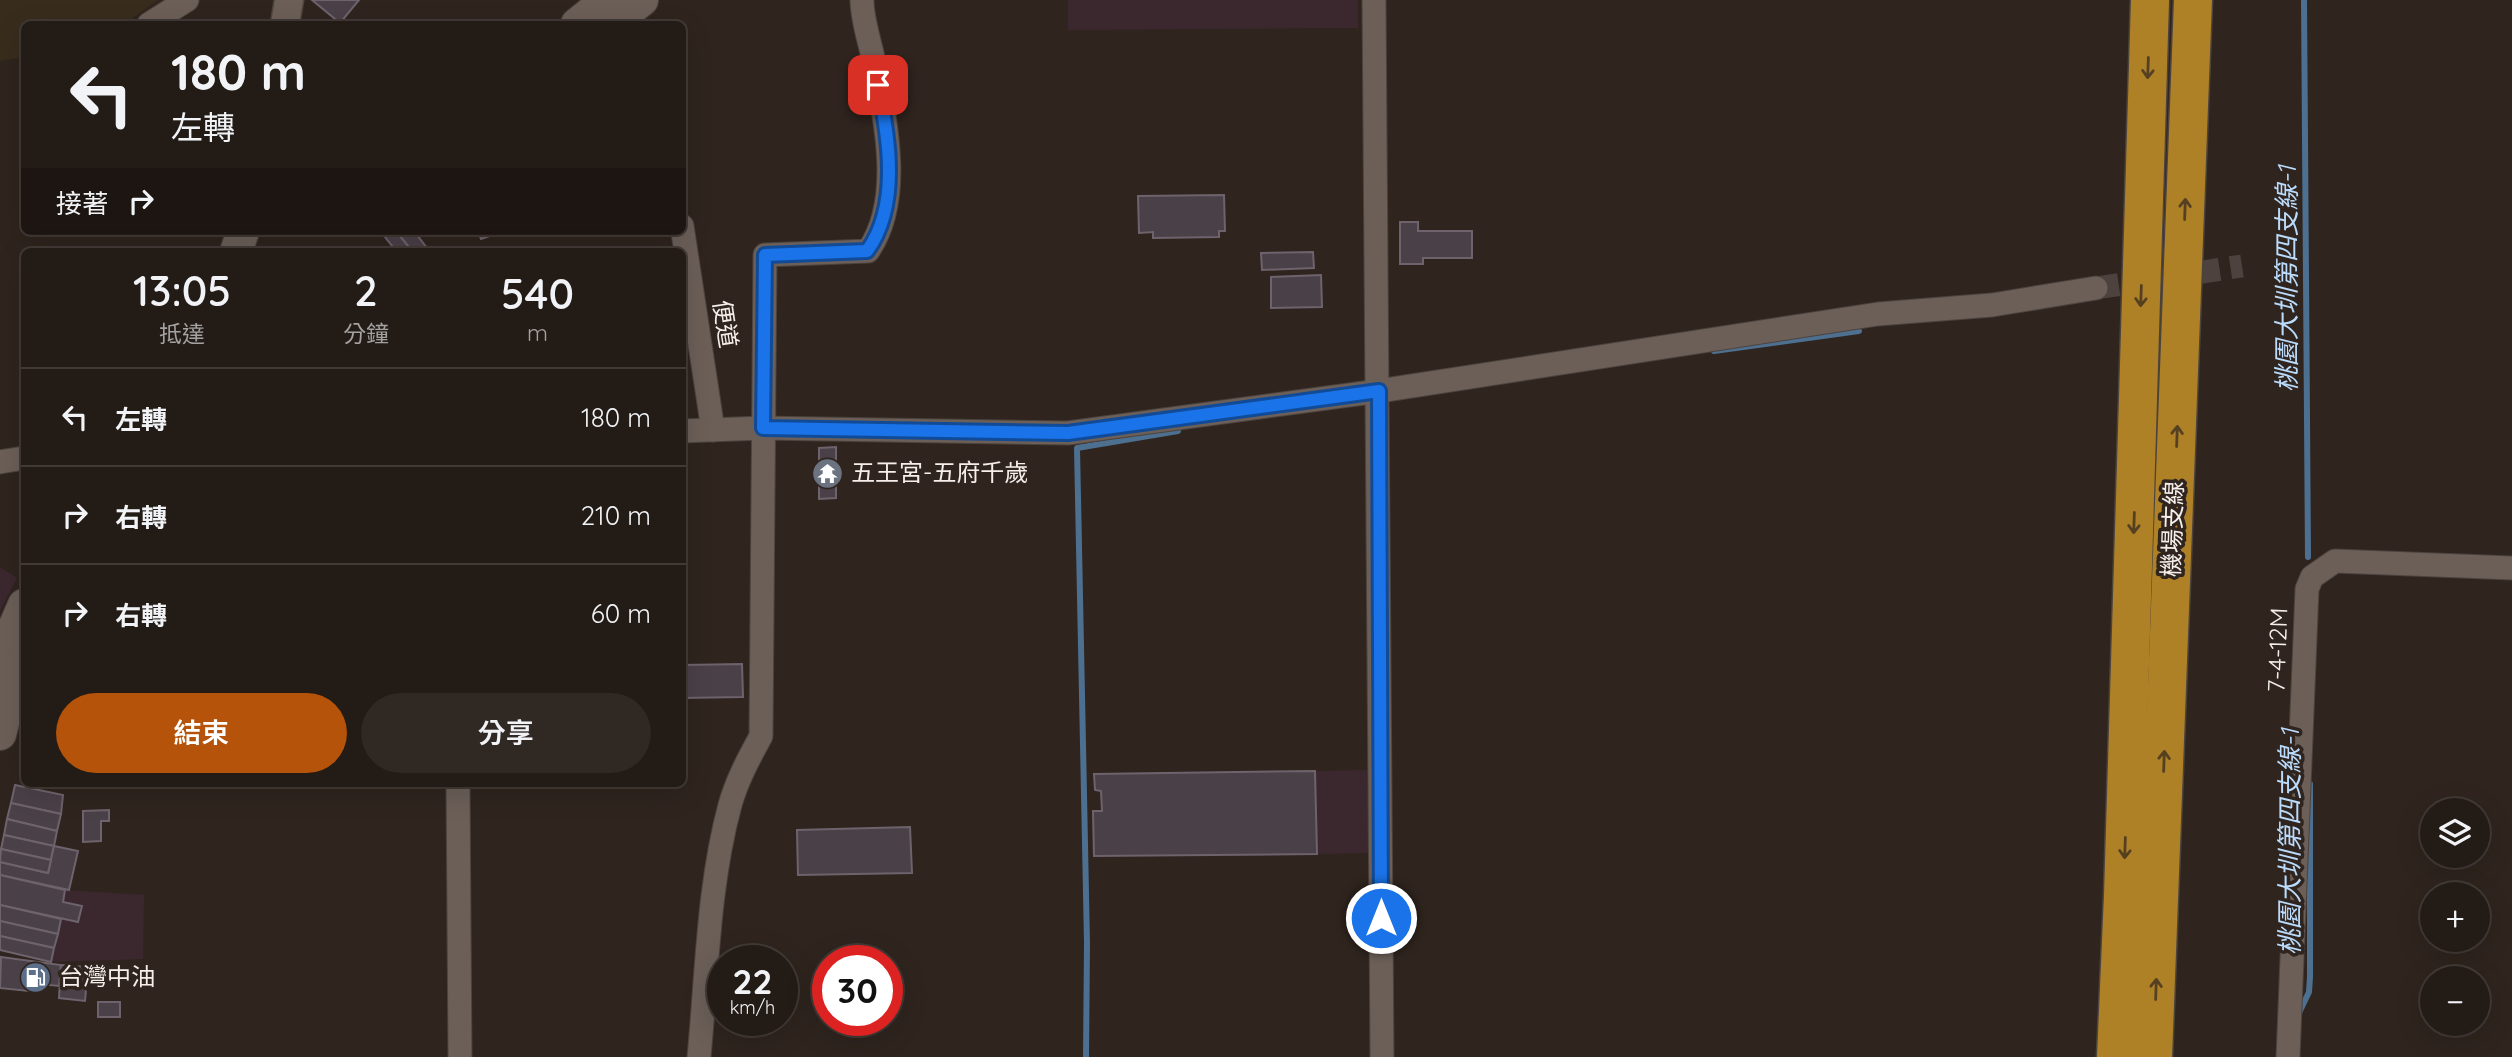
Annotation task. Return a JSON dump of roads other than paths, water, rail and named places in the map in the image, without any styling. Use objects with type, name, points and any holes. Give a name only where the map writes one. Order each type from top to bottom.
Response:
[{"type":"highway","name":"機場支線","points":[[2116,1057],[2150,0]]},
{"type":"highway","name":"機場支線","points":[[2153,1057],[2193,0]]},
{"type":"main road","points":[[592,15],[642,0]]},
{"type":"main road","points":[[0,660],[21,612]]},
{"type":"main road","points":[[0,734],[11,690],[21,665]]},
{"type":"street","points":[[154,21],[187,0]]},
{"type":"street","points":[[286,21],[289,0]]},
{"type":"street","points":[[699,1057],[716,875],[730,804],[741,774],[761,736],[765,255],[867,251],[879,235],[890,185],[883,112],[862,0]]},
{"type":"street","points":[[1374,0],[1382,1057]]},
{"type":"street","name":"便道","points":[[686,252],[713,430]]},
{"type":"street","points":[[686,431],[763,428],[1068,433],[1379,391],[1878,314],[1992,305],[2096,288]]},
{"type":"street","points":[[0,462],[21,458]]},
{"type":"street","name":"7-4-12M","points":[[2288,1057],[2307,589],[2312,577],[2335,561],[2512,568]]},
{"type":"street","points":[[458,787],[460,1057]]},
{"type":"waterway","name":"桃園大圳第四支線-1","points":[[2304,0],[2308,557]]},
{"type":"waterway","points":[[1714,351],[1859,331]]},
{"type":"waterway","points":[[1086,1057],[1087,943],[1077,448],[1178,431]]},
{"type":"waterway","name":"桃園大圳第四支線-1","points":[[2298,1015],[2309,992],[2310,977],[2310,784]]},
{"type":"tunnel","points":[[2096,288],[2242,266]]},
{"type":"place","name":"五王宮-五府千歲","points":[[828,473]]},
{"type":"place","name":"台灣中油","points":[[36,977]]}]
